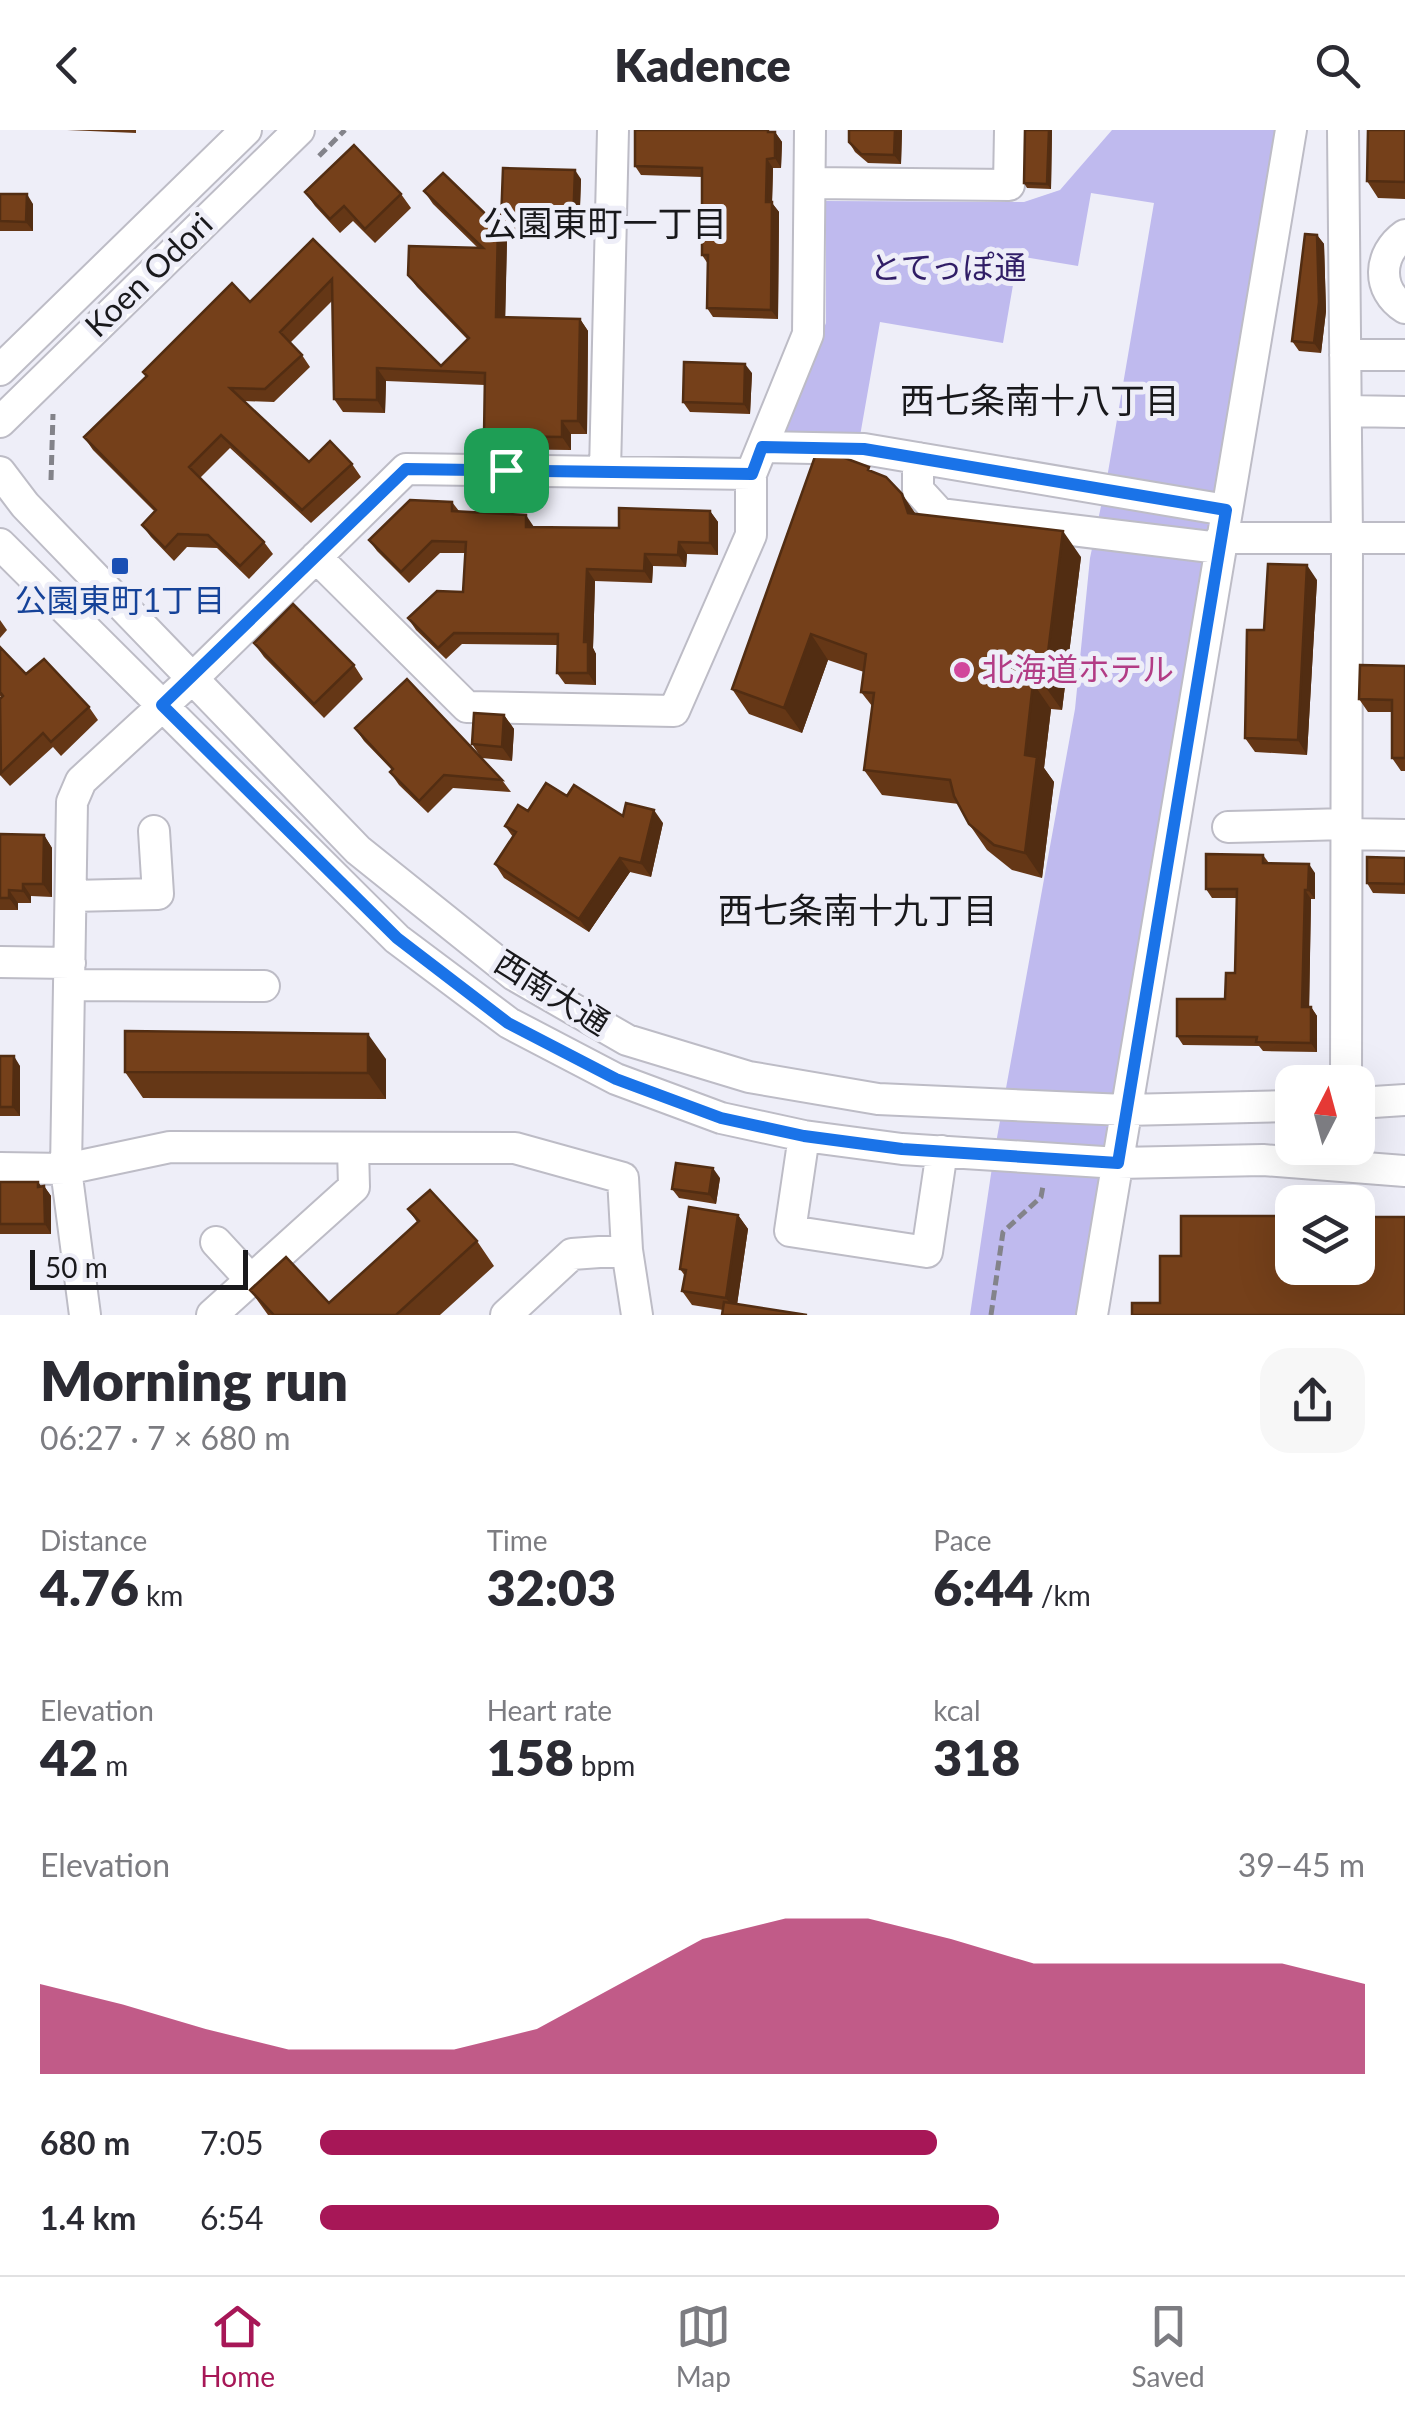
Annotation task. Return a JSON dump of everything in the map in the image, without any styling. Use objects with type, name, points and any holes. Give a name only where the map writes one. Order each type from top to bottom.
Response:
[{"type":"street","name":"Koen Odori","points":[[0,370],[246,130]]},
{"type":"street","name":"Koen Odori","points":[[0,422],[299,130]]},
{"type":"street","points":[[604,471],[613,130]]},
{"type":"street","points":[[316,558],[467,707],[674,711],[751,535],[757,460],[808,334],[810,130]]},
{"type":"street","points":[[810,183],[1010,186],[1010,130]]},
{"type":"street","points":[[1092,1315],[1291,130]]},
{"type":"street","points":[[1343,130],[1348,538],[1346,1065]]},
{"type":"street","points":[[1405,235],[1389,251],[1383,283],[1390,298],[1405,308]]},
{"type":"street","points":[[1345,354],[1405,355]]},
{"type":"street","points":[[1346,412],[1405,412]]},
{"type":"street","points":[[86,1315],[66,1169],[72,802],[81,781],[193,678],[406,469],[604,471],[864,449],[918,458],[1222,532]]},
{"type":"street","points":[[918,458],[918,490],[940,514],[1222,532],[1405,538]]},
{"type":"street","name":"西南大通","points":[[0,472],[26,505],[358,850],[514,975],[627,1040],[749,1077],[878,1098],[1124,1110],[1275,1106]]},
{"type":"street","name":"西南大通","points":[[0,544],[397,938],[508,1023],[616,1079],[721,1118],[804,1136],[942,1152],[1118,1163],[1263,1160],[1405,1171]]},
{"type":"street","points":[[1228,827],[1405,834]]},
{"type":"street","points":[[71,896],[158,894],[154,831]]},
{"type":"street","points":[[0,962],[70,974],[264,986]]},
{"type":"street","points":[[1375,1102],[1405,1100]]},
{"type":"street","points":[[804,1136],[790,1231],[928,1252],[942,1152]]},
{"type":"street","points":[[0,1168],[66,1169],[170,1147],[515,1148],[624,1178],[627,1250],[637,1315]]},
{"type":"street","points":[[212,1315],[354,1187],[353,1149]]},
{"type":"street","points":[[216,1242],[251,1280]]},
{"type":"street","points":[[506,1315],[572,1254],[627,1250]]},
{"type":"path","points":[[318,157],[346,130]]},
{"type":"path","points":[[51,480],[52,416],[66,402]]},
{"type":"path","points":[[990,1315],[1003,1232],[1041,1197],[1048,1158]]},
{"type":"green space","name":"とてっぽ通","points":[[1112,130],[1291,130],[1092,1315],[970,1315],[994,1154],[1075,709],[1090,558],[1154,203],[1091,193],[1078,266],[1018,256],[1003,343],[880,322],[860,436],[779,434],[826,323],[826,201],[1024,202],[1060,190]]},
{"type":"building","points":[[635,130],[775,132],[775,158],[767,159],[766,202],[772,202],[771,310],[707,308],[708,255],[702,255],[702,168],[635,166]]},
{"type":"building","points":[[849,130],[895,130],[894,155],[861,154],[849,142]]},
{"type":"building","points":[[1025,130],[1049,130],[1047,184],[1024,183]]},
{"type":"building","points":[[1368,130],[1405,130],[1405,182],[1367,181]]},
{"type":"building","points":[[354,145],[401,194],[365,229],[344,206],[330,219],[305,192]]},
{"type":"building","points":[[503,168],[575,170],[573,225],[501,222]]},
{"type":"building","points":[[443,173],[498,226],[496,317],[580,319],[578,421],[562,421],[562,437],[484,436],[485,373],[377,368],[377,400],[334,399],[332,279],[280,332],[302,355],[265,389],[230,388],[309,462],[330,441],[352,464],[302,510],[221,435],[189,467],[264,542],[240,566],[208,535],[178,534],[165,548],[142,525],[156,510],[84,437],[147,376],[143,372],[232,283],[250,302],[313,239],[441,366],[469,338],[408,275],[409,246],[483,248],[424,191]]},
{"type":"building","points":[[0,194],[27,194],[26,222],[0,221]]},
{"type":"building","points":[[1305,234],[1317,235],[1319,302],[1314,343],[1292,341]]},
{"type":"building","points":[[684,362],[745,364],[744,404],[683,402]]},
{"type":"building","name":"北海道ホテル","points":[[818,448],[886,477],[902,494],[908,513],[1063,531],[1044,685],[1033,683],[1025,755],[1037,757],[1025,853],[994,845],[969,824],[950,780],[864,770],[874,693],[861,692],[866,654],[811,634],[784,708],[732,689]]},
{"type":"building","points":[[410,500],[452,502],[452,511],[526,515],[526,527],[619,528],[619,508],[710,511],[710,543],[679,542],[678,555],[645,554],[644,571],[587,569],[584,642],[588,642],[588,673],[557,673],[558,634],[454,633],[438,648],[408,618],[437,591],[463,592],[466,542],[432,541],[401,572],[369,540]]},
{"type":"building","points":[[1268,564],[1307,565],[1298,740],[1245,738],[1247,630],[1264,630]]},
{"type":"building","points":[[293,604],[354,665],[314,704],[254,643]]},
{"type":"building","points":[[0,647],[26,674],[44,659],[89,707],[51,742],[43,733],[1,773],[3,696]]},
{"type":"building","points":[[1360,665],[1405,666],[1405,758],[1392,758],[1392,700],[1359,699]]},
{"type":"building","points":[[407,679],[502,780],[444,775],[419,801],[390,772],[393,769],[355,728]]},
{"type":"building","points":[[474,713],[504,715],[502,747],[472,744]]},
{"type":"building","points":[[546,783],[567,796],[574,785],[623,816],[626,803],[654,810],[641,863],[620,858],[579,919],[495,864],[516,832],[505,826],[518,805],[528,811]]},
{"type":"building","points":[[0,834],[44,835],[43,884],[23,884],[23,891],[9,890],[9,898],[0,898]]},
{"type":"building","points":[[1206,854],[1263,855],[1263,863],[1309,864],[1302,1007],[1311,1007],[1311,1043],[1256,1042],[1257,1037],[1177,1036],[1177,999],[1225,999],[1226,973],[1235,973],[1237,889],[1206,889]]},
{"type":"building","points":[[1367,857],[1405,858],[1405,884],[1367,883]]},
{"type":"building","points":[[125,1031],[368,1034],[368,1073],[125,1072]]},
{"type":"building","points":[[0,1056],[14,1056],[13,1107],[0,1107]]},
{"type":"building","points":[[676,1163],[713,1168],[709,1194],[672,1189]]},
{"type":"building","points":[[0,1182],[38,1182],[38,1187],[44,1186],[45,1224],[0,1224]]},
{"type":"building","points":[[430,1190],[477,1241],[396,1315],[274,1315],[250,1290],[286,1257],[329,1303],[419,1221],[408,1209]]},
{"type":"building","points":[[689,1207],[738,1215],[726,1298],[682,1291],[686,1270],[680,1269]]},
{"type":"building","points":[[1181,1216],[1275,1216],[1275,1285],[1375,1285],[1375,1217],[1405,1217],[1405,1315],[1132,1315],[1132,1303],[1160,1303],[1160,1256],[1181,1256]]},
{"type":"building","points":[[724,1302],[807,1315],[722,1315]]},
{"type":"place","name":"公園東町1丁目","points":[[120,566]]},
{"type":"place","name":"北海道ホテル","points":[[962,670]]},
{"type":"district","name":"公園東町一丁目","points":[[605,224]]},
{"type":"district","name":"西七条南十八丁目","points":[[1040,401]]},
{"type":"district","name":"西七条南十九丁目","points":[[858,911]]},
{"type":"route","points":[[762,447],[864,449],[1226,510],[1118,1163],[902,1149],[804,1136],[721,1118],[616,1079],[508,1023],[397,938],[162,705],[406,469],[506,470],[752,474],[762,447]]}]
